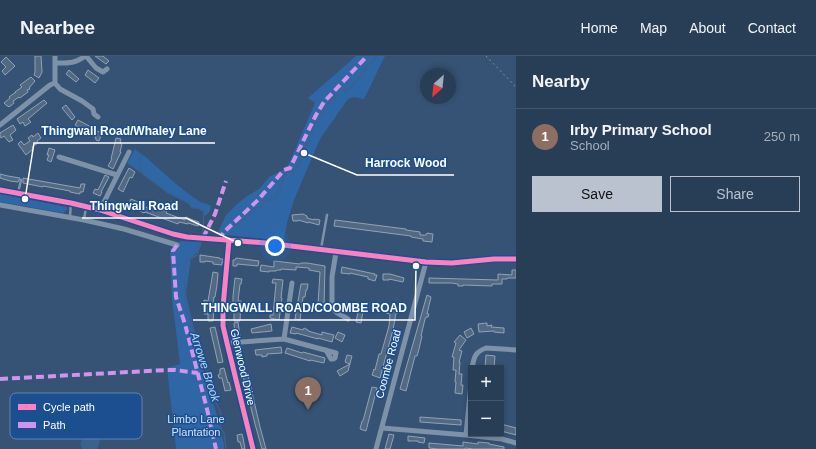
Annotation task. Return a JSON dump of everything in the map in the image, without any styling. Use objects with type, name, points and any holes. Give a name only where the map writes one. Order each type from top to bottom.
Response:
[{"type":"street","points":[[55,56],[55,83],[60,89],[93,109],[94,114],[98,117]]},
{"type":"street","points":[[55,63],[71,63],[78,61],[85,56],[96,68],[105,72]]},
{"type":"street","points":[[0,125],[50,85],[55,83]]},
{"type":"street","points":[[100,210],[128,152]]},
{"type":"street","points":[[59,157],[117,175]]},
{"type":"street","points":[[0,190],[86,206],[173,234],[187,237],[266,243],[426,262],[452,262],[494,258],[516,259]]},
{"type":"street","points":[[0,205],[70,217],[124,229],[177,245]]},
{"type":"street","name":"Glenwood Drive","points":[[229,240],[223,307],[223,326],[252,449]]},
{"type":"street","points":[[336,252],[332,277],[332,306],[336,312],[348,319]]},
{"type":"street","name":"Coombe Road","points":[[376,449],[426,262]]},
{"type":"street","points":[[284,339],[292,283]]},
{"type":"street","points":[[227,343],[284,339],[326,350]]},
{"type":"street","points":[[472,365],[476,354],[486,348],[516,350]]},
{"type":"street","points":[[466,435],[469,401]]},
{"type":"street","points":[[382,428],[466,435],[516,442]]},
{"type":"lane","points":[[18,194],[21,180]]},
{"type":"lane","points":[[70,217],[71,203]]},
{"type":"lane","points":[[84,220],[86,206]]},
{"type":"lane","points":[[321,250],[327,215]]},
{"type":"path","points":[[486,56],[516,87]]},
{"type":"green space","points":[[356,56],[385,56],[364,99],[354,97],[348,99],[320,139],[294,200],[287,223],[284,241],[217,234],[226,215],[236,205],[259,189],[269,177],[287,168],[315,103],[308,98]]},
{"type":"green space","points":[[135,149],[186,192],[200,202],[211,206],[209,212],[203,216],[204,212],[198,208],[192,208],[189,203],[167,192],[127,163]]},
{"type":"green space","points":[[0,194],[67,207],[67,210],[63,213],[0,202]]},
{"type":"green space","name":"Limbo Lane Plantation","points":[[181,241],[201,242],[198,251],[191,258],[186,294],[224,449],[176,449],[167,368],[180,364],[172,299],[170,249]]},
{"type":"shaded area","points":[[98,439],[100,442],[97,449],[82,449],[82,440]]},
{"type":"building","points":[[35,56],[41,56],[42,72],[39,78],[34,75]]},
{"type":"building","points":[[95,56],[103,56],[109,61],[106,64]]},
{"type":"building","points":[[6,57],[15,66],[5,75],[2,71],[6,67],[1,62]]},
{"type":"building","points":[[69,70],[79,79],[76,82],[66,74]]},
{"type":"building","points":[[88,70],[99,78],[95,83],[85,75]]},
{"type":"building","points":[[31,77],[35,81],[29,88],[30,89],[27,90],[28,92],[13,101],[14,103],[9,107],[7,106],[4,103],[22,87],[20,85]]},
{"type":"building","points":[[44,100],[47,103],[28,119],[31,122],[25,126],[23,122],[20,124],[17,119]]},
{"type":"building","points":[[66,105],[75,117],[72,120],[62,108]]},
{"type":"building","points":[[78,120],[102,133],[99,141],[96,140],[96,136],[75,125]]},
{"type":"building","points":[[13,125],[16,130],[10,135],[13,140],[9,142],[4,136],[1,138],[0,133]]},
{"type":"building","points":[[38,133],[41,138],[37,141],[38,143],[32,147],[33,149],[26,155],[18,144],[21,141],[24,145],[30,141],[28,138],[32,135],[33,137]]},
{"type":"building","points":[[116,138],[121,139],[120,143],[122,144],[121,152],[113,169],[108,166],[112,159]]},
{"type":"building","points":[[49,148],[55,150],[51,162],[47,160]]},
{"type":"building","points":[[129,168],[135,172],[132,178],[130,177],[123,192],[118,189]]},
{"type":"building","points":[[0,174],[20,178],[18,182],[10,181],[0,178]]},
{"type":"building","points":[[105,175],[109,177],[100,196],[93,193],[95,189],[98,190]]},
{"type":"building","points":[[23,178],[80,188],[81,184],[85,184],[83,192],[80,192],[80,194],[23,183]]},
{"type":"building","points":[[131,199],[150,209],[151,207],[162,211],[163,210],[167,212],[166,213],[185,220],[186,217],[199,222],[198,226],[179,222],[178,224],[135,209],[134,211],[127,207]]},
{"type":"building","points":[[303,214],[307,216],[307,218],[320,220],[319,225],[298,220],[293,221],[292,215]]},
{"type":"building","points":[[335,220],[406,229],[420,232],[420,235],[426,235],[427,233],[433,234],[432,242],[423,241],[423,239],[411,236],[334,226]]},
{"type":"building","points":[[200,255],[223,259],[222,265],[213,264],[213,262],[200,262]]},
{"type":"building","points":[[236,258],[259,261],[258,266],[237,264],[237,266],[233,266],[233,260]]},
{"type":"building","points":[[274,261],[300,264],[307,263],[325,266],[324,306],[318,305],[320,272],[309,270],[309,268],[296,267],[296,270],[281,269],[269,272],[260,271],[261,265],[274,267]]},
{"type":"building","points":[[342,267],[377,275],[375,281],[368,279],[368,277],[350,273],[341,273]]},
{"type":"building","points":[[512,270],[516,270],[516,278],[502,279],[502,284],[492,284],[492,286],[458,286],[458,284],[452,283],[429,283],[429,278],[498,280],[498,274],[512,275]]},
{"type":"building","points":[[213,272],[218,273],[217,285],[212,310],[214,310],[213,321],[208,321],[208,314],[204,314],[203,308],[204,300],[208,301]]},
{"type":"building","points":[[383,274],[390,274],[404,278],[403,282],[389,279],[383,280]]},
{"type":"building","points":[[235,278],[242,279],[238,301],[241,301],[240,321],[234,321],[233,296]]},
{"type":"building","points":[[273,279],[283,280],[279,320],[270,318],[270,315],[273,315],[276,283],[272,283]]},
{"type":"building","points":[[301,284],[308,284],[305,297],[303,297],[300,320],[295,319]]},
{"type":"building","points":[[427,295],[431,297],[427,314],[429,314],[425,319],[419,349],[417,356],[415,356],[406,391],[400,389]]},
{"type":"building","points":[[346,303],[363,311],[361,323],[356,322],[358,312],[344,308]]},
{"type":"building","points":[[394,306],[400,307],[398,313],[396,313],[380,378],[372,375],[374,369],[375,370],[379,354],[381,354],[389,326],[390,314],[386,313],[387,307],[393,309]]},
{"type":"building","points":[[238,322],[240,336],[235,337],[234,323]]},
{"type":"building","points":[[487,323],[487,326],[492,325],[491,327],[504,328],[504,333],[494,331],[479,332],[478,324]]},
{"type":"building","points":[[271,324],[272,331],[252,333],[251,329]]},
{"type":"building","points":[[215,327],[223,362],[218,363],[210,328]]},
{"type":"building","points":[[292,327],[303,330],[304,328],[308,331],[322,335],[322,332],[334,335],[332,342],[296,333],[290,333]]},
{"type":"building","points":[[471,328],[474,334],[467,338],[464,332]]},
{"type":"building","points":[[338,332],[345,335],[342,342],[335,338]]},
{"type":"building","points":[[460,335],[466,340],[459,350],[462,351],[459,362],[459,374],[462,374],[462,394],[455,393],[456,370],[453,370],[454,357],[452,357],[456,343],[454,342]]},
{"type":"building","points":[[281,347],[282,353],[267,354],[267,356],[262,357],[262,355],[256,355],[255,350]]},
{"type":"building","points":[[287,348],[325,358],[324,363],[310,361],[285,353]]},
{"type":"building","points":[[347,355],[352,356],[350,364],[345,362]]},
{"type":"building","points":[[486,355],[495,356],[494,365],[485,365]]},
{"type":"building","points":[[350,364],[348,371],[340,376],[337,371]]},
{"type":"building","points":[[224,368],[231,390],[225,391],[222,378],[219,378],[218,375],[220,374],[220,369]]},
{"type":"building","points":[[248,375],[266,449],[262,449],[243,376]]},
{"type":"building","points":[[372,387],[377,388],[366,431],[360,429]]},
{"type":"building","points":[[420,417],[461,420],[461,425],[420,422]]},
{"type":"building","points":[[504,425],[516,428],[516,435],[504,432]]},
{"type":"building","points":[[242,434],[245,449],[242,449],[240,442],[238,442],[237,435]]},
{"type":"building","points":[[389,434],[394,435],[390,449],[385,449]]},
{"type":"building","points":[[408,436],[425,438],[424,443],[418,441],[408,441]]},
{"type":"building","points":[[463,442],[478,444],[478,442],[489,443],[504,447],[504,449],[429,448],[429,443],[463,446]]},
{"type":"waterway","name":"Arrowe Brook","points":[[231,228],[244,219],[253,210],[262,207],[263,201],[274,201],[286,170],[293,174],[303,157],[304,154],[302,150],[309,142],[308,136],[311,133],[317,117],[323,114],[326,105],[335,97],[337,90],[341,89],[345,92],[348,90],[377,56]]},
{"type":"waterway","points":[[139,156],[141,164],[139,166],[143,174],[167,192],[189,203],[192,208],[198,208],[204,212],[203,233]]},
{"type":"waterway","name":"Arrowe Brook","points":[[201,243],[197,255],[185,262],[184,266],[186,274],[186,309],[208,374],[213,397],[220,411],[222,420],[220,427],[224,433],[226,449]]},
{"type":"marked path","points":[[219,240],[223,233],[258,200],[284,170],[290,168],[324,102],[367,56]]},
{"type":"marked path","points":[[203,238],[215,214],[226,181]]},
{"type":"marked path","points":[[177,245],[173,251],[176,297],[185,324],[216,449]]},
{"type":"marked path","points":[[0,379],[167,370],[198,373]]},
{"type":"cycle path","points":[[0,190],[100,210],[173,234],[187,237],[266,243],[426,262],[452,263],[494,259],[516,259]]},
{"type":"cycle path","points":[[229,240],[223,307],[223,326],[253,449]]},
{"type":"place","name":"Harrock Wood","points":[[304,153]]},
{"type":"place","name":"Thingwall Road/Whaley Lane","points":[[25,199]]},
{"type":"place","name":"Thingwall Road","points":[[238,243]]},
{"type":"place","name":"THINGWALL ROAD/COOMBE ROAD","points":[[416,266]]},
{"type":"place","name":"Irby Primary School","points":[[308,410]]}]
